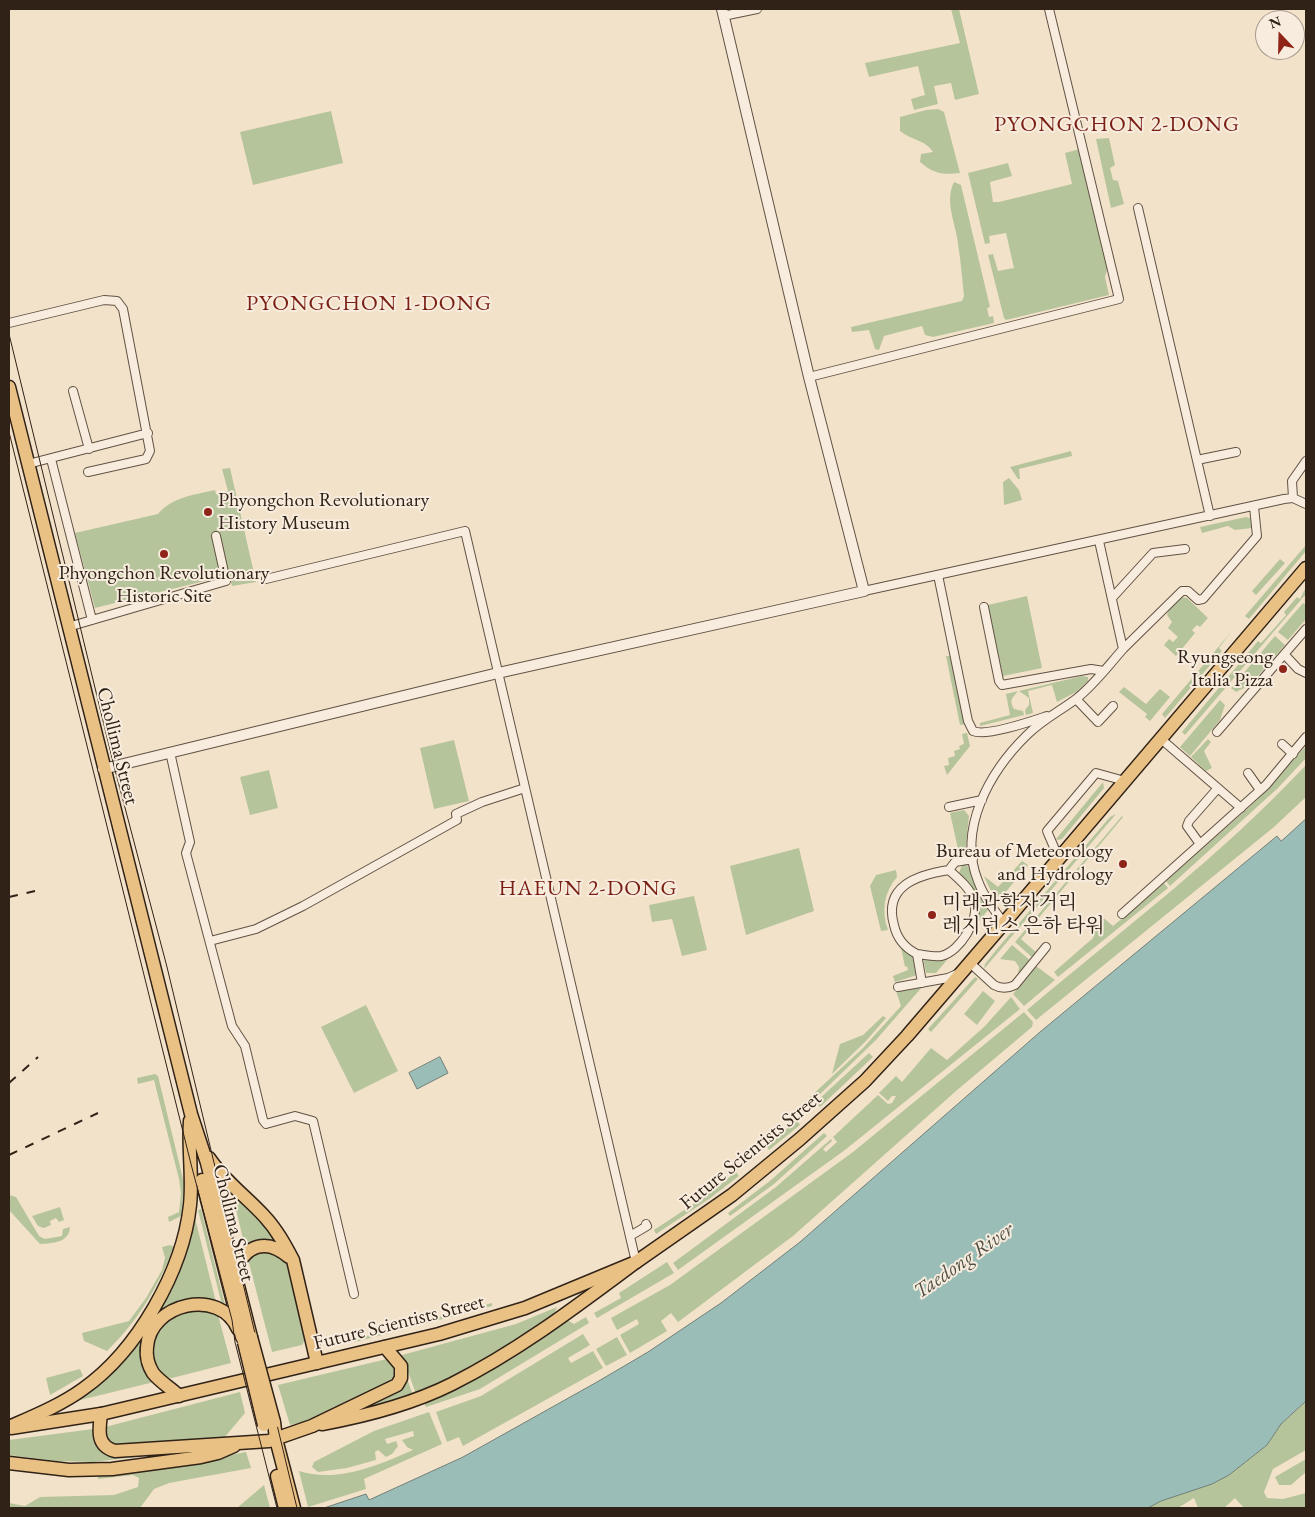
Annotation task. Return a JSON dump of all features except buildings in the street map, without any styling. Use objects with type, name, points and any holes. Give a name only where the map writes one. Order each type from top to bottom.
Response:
[{"type":"main road","name":"Chollima Street","points":[[9,387],[103,769],[191,1114],[235,1271],[247,1339]]},
{"type":"main road","name":"Future Scientists Street","points":[[9,1428],[101,1414],[440,1334],[525,1308],[636,1262],[732,1195],[800,1139],[865,1081],[1004,923],[1306,568]]},
{"type":"main road","name":"Chollima Street","points":[[191,1114],[198,1161],[247,1339]]},
{"type":"main road","points":[[191,1114],[209,1157],[220,1175],[265,1216],[278,1232],[293,1260],[317,1363]]},
{"type":"main road","points":[[9,1428],[55,1405],[96,1379],[128,1346],[150,1312],[173,1268],[187,1223],[191,1178],[189,1143],[191,1114]]},
{"type":"main road","points":[[235,1271],[246,1253],[260,1246],[276,1247],[293,1260]]},
{"type":"main road","points":[[312,1426],[390,1408],[452,1384],[565,1315],[636,1262]]},
{"type":"main road","points":[[179,1396],[159,1379],[149,1364],[148,1341],[153,1326],[159,1318],[174,1308],[184,1305],[204,1306],[224,1313],[236,1323],[247,1339],[274,1446],[285,1508]]},
{"type":"main road","points":[[101,1414],[99,1430],[101,1442],[105,1447],[115,1451],[241,1442],[274,1446],[397,1385],[401,1378],[402,1366],[385,1346]]},
{"type":"main road","points":[[9,1463],[69,1470],[112,1469],[201,1457],[218,1453],[241,1442]]},
{"type":"main road","points":[[274,1446],[294,1508]]},
{"type":"street","points":[[757,9],[723,13],[809,377],[864,592]]},
{"type":"street","points":[[809,377],[1119,299],[1050,9]]},
{"type":"street","points":[[1138,208],[1210,516]]},
{"type":"street","points":[[9,323],[104,300],[117,301],[123,309],[150,451],[146,458],[88,472]]},
{"type":"street","points":[[73,391],[89,449]]},
{"type":"street","points":[[28,464],[148,433]]},
{"type":"street","points":[[1197,460],[1236,452]]},
{"type":"street","points":[[51,458],[92,620]]},
{"type":"street","points":[[1293,498],[1292,481],[1306,461]]},
{"type":"street","points":[[103,769],[498,673],[864,592],[1293,498],[1306,504]]},
{"type":"street","points":[[1004,923],[977,880],[973,859],[972,829],[982,800],[997,771],[1026,735],[1051,714],[1076,699],[1182,591],[1188,591],[1198,600],[1203,599],[1257,536],[1254,507]]},
{"type":"street","points":[[266,579],[465,531],[636,1262]]},
{"type":"street","points":[[68,627],[226,581],[216,536]]},
{"type":"street","points":[[1099,541],[1123,649]]},
{"type":"street","points":[[1112,598],[1153,554],[1185,549]]},
{"type":"street","points":[[938,576],[968,721],[973,731],[977,733],[988,732],[1051,714]]},
{"type":"street","points":[[984,606],[999,681],[1002,685],[1091,669],[1104,671]]},
{"type":"street","points":[[1217,732],[1273,666],[1285,656],[1306,629]]},
{"type":"street","points":[[1285,656],[1298,669],[1306,673]]},
{"type":"street","points":[[1076,699],[1098,722],[1112,706]]},
{"type":"street","points":[[1122,914],[1242,808],[1293,754],[1306,737]]},
{"type":"street","points":[[1160,739],[1242,808]]},
{"type":"street","points":[[1282,744],[1293,754]]},
{"type":"street","points":[[170,752],[190,842],[186,853],[232,1026],[244,1046],[263,1120],[266,1124],[295,1116],[305,1117],[313,1121],[354,1294]]},
{"type":"street","points":[[1248,772],[1260,790]]},
{"type":"street","points":[[1059,859],[1047,831],[1096,773],[1125,781]]},
{"type":"street","points":[[210,941],[256,929],[303,906],[457,820],[456,814],[482,802],[525,788]]},
{"type":"street","points":[[1200,844],[1187,826],[1189,821],[1218,788]]},
{"type":"street","points":[[949,807],[982,800]]},
{"type":"street","points":[[949,870],[966,887],[974,900],[976,914],[974,922],[962,939],[947,954],[934,956],[917,954],[904,945],[895,930],[891,915],[892,899],[900,889],[914,879],[929,873],[949,870],[955,862],[973,859]]},
{"type":"street","points":[[898,987],[948,978],[966,967],[998,988],[1009,988],[1015,985],[1046,947]]},
{"type":"street","points":[[917,954],[922,982]]},
{"type":"street","points":[[630,1236],[647,1226],[646,1224]]},
{"type":"green space","points":[[951,9],[959,9],[979,94],[955,100],[951,83],[934,86],[938,104],[914,110],[911,99],[925,95],[918,66],[869,77],[865,63],[960,43]]},
{"type":"green space","points":[[938,109],[944,112],[960,173],[939,173],[925,166],[920,162],[921,154],[933,152],[922,142],[900,131],[900,117]]},
{"type":"green space","points":[[331,111],[343,163],[253,185],[240,132]]},
{"type":"green space","points":[[1109,138],[1115,165],[1110,168],[1113,180],[1118,181],[1124,204],[1111,208],[1096,139]]},
{"type":"green space","points":[[1080,149],[1108,266],[1105,277],[1109,295],[1006,320],[988,255],[993,254],[998,271],[1014,268],[1006,233],[989,236],[990,243],[985,244],[968,173],[1008,163],[1012,176],[990,182],[993,202],[999,202],[1072,184],[1065,153]]},
{"type":"green space","points":[[954,182],[961,185],[990,307],[987,308],[989,317],[993,316],[994,323],[933,337],[925,335],[922,326],[884,336],[879,350],[875,349],[869,330],[852,332],[851,327],[962,301],[964,296],[960,257],[950,205],[951,190]]},
{"type":"green space","points":[[1071,451],[1072,456],[1019,469],[1020,479],[1018,479],[1010,467]]},
{"type":"green space","name":"Phyongchon Revolutionary Historic Site","points":[[230,468],[256,582],[232,586],[229,575],[95,608],[75,533],[158,514],[170,504],[191,495],[215,490],[216,494],[228,491],[222,469]]},
{"type":"green space","points":[[1009,478],[1019,490],[1022,500],[1004,505],[1003,482]]},
{"type":"green space","points":[[1246,517],[1250,518],[1252,528],[1235,530],[1228,526],[1202,533],[1200,527]]},
{"type":"green space","points":[[1306,545],[1306,551],[1249,619],[1245,616]]},
{"type":"green space","points":[[1280,559],[1285,563],[1256,595],[1252,591]]},
{"type":"green space","points":[[1306,587],[1306,594],[1185,735],[1182,732],[1258,641],[1261,643],[1286,615],[1284,612],[1297,597],[1300,599]]},
{"type":"green space","points":[[1027,596],[1042,668],[1003,676],[988,605]]},
{"type":"green space","points":[[1181,597],[1187,598],[1208,618],[1200,627],[1197,625],[1192,630],[1195,633],[1176,656],[1164,645],[1169,639],[1173,642],[1178,637],[1168,628],[1172,622],[1167,615],[1169,609]]},
{"type":"green space","points":[[1303,603],[1306,605],[1306,619],[1288,640],[1278,632]]},
{"type":"green space","points":[[1231,632],[1219,648],[1222,651],[1165,718],[1162,714]]},
{"type":"green space","points":[[1275,636],[1285,645],[1250,685],[1236,692],[1231,688]]},
{"type":"green space","points":[[946,656],[950,656],[965,724],[960,725]]},
{"type":"green space","points":[[1082,676],[1088,677],[1088,681],[1076,692],[1057,702],[1052,685],[1028,691],[1033,713],[1026,715],[1025,710],[1029,705],[1029,698],[1019,691]]},
{"type":"green space","points":[[1124,687],[1146,704],[1160,689],[1170,697],[1150,721],[1145,717],[1147,714],[1119,692]]},
{"type":"green space","points":[[1018,691],[1012,699],[1012,703],[1014,709],[1023,711],[1024,715],[980,726],[980,723],[1010,715],[1006,694]]},
{"type":"green space","points":[[1220,700],[1225,705],[1220,720],[1190,756],[1180,747]]},
{"type":"green space","points":[[967,733],[970,746],[947,775],[944,766],[949,765],[948,758],[955,756],[954,751],[960,749],[959,746],[964,744],[962,734]]},
{"type":"green space","points":[[1208,739],[1211,742],[1204,751],[1212,768],[1206,771],[1191,757]]},
{"type":"green space","points":[[454,740],[469,801],[434,809],[420,748]]},
{"type":"green space","points":[[1306,746],[1306,758],[1278,788],[1170,886],[1166,881],[1256,801]]},
{"type":"green space","points":[[1306,765],[1306,797],[1274,827],[1036,1020],[1027,1010],[1205,861],[1274,798]]},
{"type":"green space","points":[[269,770],[278,808],[250,815],[240,777]]},
{"type":"green space","points":[[1103,782],[1104,788],[1062,839],[1056,839]]},
{"type":"green space","points":[[964,810],[969,816],[965,854],[960,858],[950,813]]},
{"type":"green space","points":[[1116,814],[984,969],[985,964],[997,949],[1110,817]]},
{"type":"green space","points":[[1122,816],[1021,939],[1038,954],[1034,959],[1015,942]]},
{"type":"green space","points":[[799,848],[814,911],[746,935],[730,866]]},
{"type":"green space","points":[[1022,861],[1028,865],[1000,899],[990,889],[984,876],[998,887]]},
{"type":"green space","points":[[962,865],[967,865],[989,909],[967,936],[977,919],[979,903],[973,888],[959,873]]},
{"type":"green space","points":[[896,870],[897,877],[889,889],[884,909],[888,930],[881,931],[870,886],[876,875]]},
{"type":"green space","points":[[1164,883],[1168,888],[1058,977],[1054,972],[1093,938],[1100,915],[1113,926]]},
{"type":"green space","points":[[694,896],[707,950],[682,956],[672,919],[652,922],[649,905]]},
{"type":"green space","points":[[962,942],[936,973],[926,973],[923,958],[935,958]]},
{"type":"green space","points":[[1012,945],[1031,961],[1018,976],[1019,967],[1015,961],[1000,959]]},
{"type":"green space","points":[[901,947],[913,954],[917,975],[895,982],[893,976],[908,970],[907,966],[905,967]]},
{"type":"green space","points":[[1036,966],[1055,980],[1024,1006],[1013,994]]},
{"type":"green space","points":[[975,977],[978,979],[931,1032],[928,1029]]},
{"type":"green space","points":[[923,986],[876,1040],[816,1098],[809,1098],[863,1048],[901,1006],[896,991]]},
{"type":"green space","points":[[983,991],[995,1001],[977,1025],[964,1014]]},
{"type":"green space","points":[[1011,997],[1020,1009],[845,1150],[678,1270],[673,1263],[776,1187],[831,1139],[832,1141],[823,1149],[826,1152],[837,1142],[833,1137],[878,1095],[888,1104],[892,1103],[896,1096],[892,1096],[888,1101],[879,1093],[896,1076],[902,1082],[931,1048],[947,1060],[985,1026]]},
{"type":"green space","points":[[366,1005],[398,1071],[354,1093],[321,1027]]},
{"type":"green space","points":[[1024,1012],[1033,1022],[1032,1027],[956,1091],[793,1236],[678,1322],[671,1313],[661,1321],[667,1331],[630,1353],[620,1335],[639,1324],[637,1319],[617,1330],[611,1318],[670,1285],[853,1152]]},
{"type":"green space","points":[[883,1016],[886,1018],[866,1041],[832,1074],[840,1044],[863,1035]]},
{"type":"green space","points":[[869,1053],[873,1057],[820,1107],[817,1104],[798,1122],[800,1125],[769,1150],[767,1147]]},
{"type":"green space","points":[[155,1074],[158,1076],[184,1183],[181,1216],[169,1222],[168,1217],[179,1212],[181,1193],[179,1179],[154,1080],[138,1084],[137,1078]]},
{"type":"green space","points":[[824,1133],[827,1136],[774,1184],[730,1216],[728,1213],[771,1180]]},
{"type":"green space","points":[[736,1172],[739,1176],[709,1199],[656,1234],[654,1230],[707,1195]]},
{"type":"green space","points":[[232,1193],[268,1230],[274,1239],[260,1240],[245,1247]]},
{"type":"green space","points":[[9,1195],[16,1197],[39,1236],[45,1239],[62,1236],[63,1229],[70,1227],[67,1236],[60,1241],[40,1244],[9,1210]]},
{"type":"green space","points":[[60,1207],[64,1220],[59,1222],[56,1218],[50,1221],[51,1225],[44,1228],[38,1226],[32,1216]]},
{"type":"green space","points":[[201,1209],[226,1309],[222,1305],[198,1210]]},
{"type":"green space","points":[[194,1214],[216,1302],[196,1298],[177,1301],[169,1305],[154,1318],[148,1326],[154,1382],[68,1403],[132,1348]]},
{"type":"green space","points":[[170,1245],[174,1247],[154,1290],[138,1315],[118,1340],[107,1351],[84,1341],[82,1333],[129,1321],[146,1298],[162,1270],[165,1258],[162,1247]]},
{"type":"green space","points":[[268,1250],[287,1260],[305,1340],[302,1345],[272,1352],[248,1259],[253,1254]]},
{"type":"green space","points":[[667,1262],[674,1273],[597,1318],[594,1313],[621,1298],[619,1293]]},
{"type":"green space","points":[[492,1303],[492,1306],[355,1342],[355,1339]]},
{"type":"green space","points":[[196,1307],[218,1315],[231,1363],[172,1378],[164,1377],[154,1363],[152,1356],[158,1332],[165,1318]]},
{"type":"green space","points":[[557,1307],[554,1314],[487,1357],[452,1377],[416,1394],[402,1355],[516,1324]]},
{"type":"green space","points":[[586,1317],[589,1323],[480,1389],[426,1407],[424,1403],[480,1376],[567,1320],[574,1324]]},
{"type":"green space","points":[[583,1334],[590,1345],[568,1358],[571,1363],[593,1351],[603,1368],[463,1446],[459,1437],[447,1442],[436,1412],[481,1396]]},
{"type":"green space","points":[[617,1337],[627,1355],[606,1366],[596,1349]]},
{"type":"green space","points":[[387,1359],[395,1368],[394,1381],[303,1422],[290,1425],[278,1385]]},
{"type":"green space","points":[[80,1369],[83,1376],[50,1395],[46,1378]]},
{"type":"green space","points":[[406,1376],[413,1395],[349,1413]]},
{"type":"green space","points":[[240,1392],[245,1413],[224,1438],[116,1446],[106,1440],[105,1427]]},
{"type":"green space","points":[[1306,1401],[1306,1450],[1273,1469],[1264,1492],[1267,1498],[1283,1499],[1306,1493],[1306,1508],[1244,1508],[1235,1498],[1224,1508],[1198,1508],[1194,1498],[1178,1508],[1148,1508],[1161,1501],[1212,1484],[1229,1475],[1267,1445],[1281,1424]]},
{"type":"green space","points":[[429,1412],[442,1444],[364,1479],[366,1489],[308,1507],[299,1471],[313,1474],[342,1474],[371,1467],[413,1450],[407,1447],[402,1440],[414,1436],[413,1431],[385,1439],[387,1444],[396,1441],[398,1446],[392,1454],[386,1457],[378,1450],[375,1452],[376,1460],[347,1468],[318,1472],[312,1467],[314,1462],[374,1431]]},
{"type":"green space","points":[[93,1429],[97,1444],[196,1450],[92,1462],[56,1461],[9,1455],[9,1440]]},
{"type":"green space","points":[[246,1452],[251,1468],[169,1483],[154,1489],[140,1508],[9,1508],[9,1503],[25,1506],[40,1497],[114,1495],[138,1487],[139,1478],[133,1475],[98,1479],[98,1472],[200,1461]]},
{"type":"green space","points":[[1306,1459],[1306,1472],[1291,1485],[1279,1485],[1275,1477]]},
{"type":"green space","points":[[264,1485],[270,1508],[237,1508]]},
{"type":"water","name":"Taedong River","points":[[1306,819],[1306,1401],[1281,1424],[1267,1445],[1229,1475],[1212,1484],[1161,1501],[1148,1508],[324,1508],[366,1494],[369,1500],[463,1457],[648,1352],[721,1303],[800,1242],[1040,1032],[1277,836],[1281,841]]},
{"type":"water","points":[[440,1057],[448,1073],[417,1089],[409,1073]]},
{"type":"tram line","points":[[9,334],[114,766],[167,967],[297,1508]]},
{"type":"tram line","points":[[9,432],[191,1164],[232,1320],[235,1342],[277,1508]]},
{"type":"railway","points":[[9,897],[35,891]]},
{"type":"railway","points":[[9,1083],[38,1057]]},
{"type":"railway","points":[[9,1155],[98,1113]]},
{"type":"place","name":"Phyongchon Revolutionary History Museum","points":[[208,512]]},
{"type":"place","name":"Phyongchon Revolutionary Historic Site","points":[[164,554]]},
{"type":"place","name":"Ryungseong Italia Pizza","points":[[1283,669]]},
{"type":"place","name":"Bureau of Meteorology and Hydrology","points":[[1123,864]]},
{"type":"place","name":"미래과학자거리 레지던스 은하 타워","points":[[932,915]]},
{"type":"district","name":"PYONGCHON 2-DONG","points":[[1117,125]]},
{"type":"district","name":"PYONGCHON 1-DONG","points":[[369,304]]},
{"type":"district","name":"HAEUN 2-DONG","points":[[588,889]]}]
